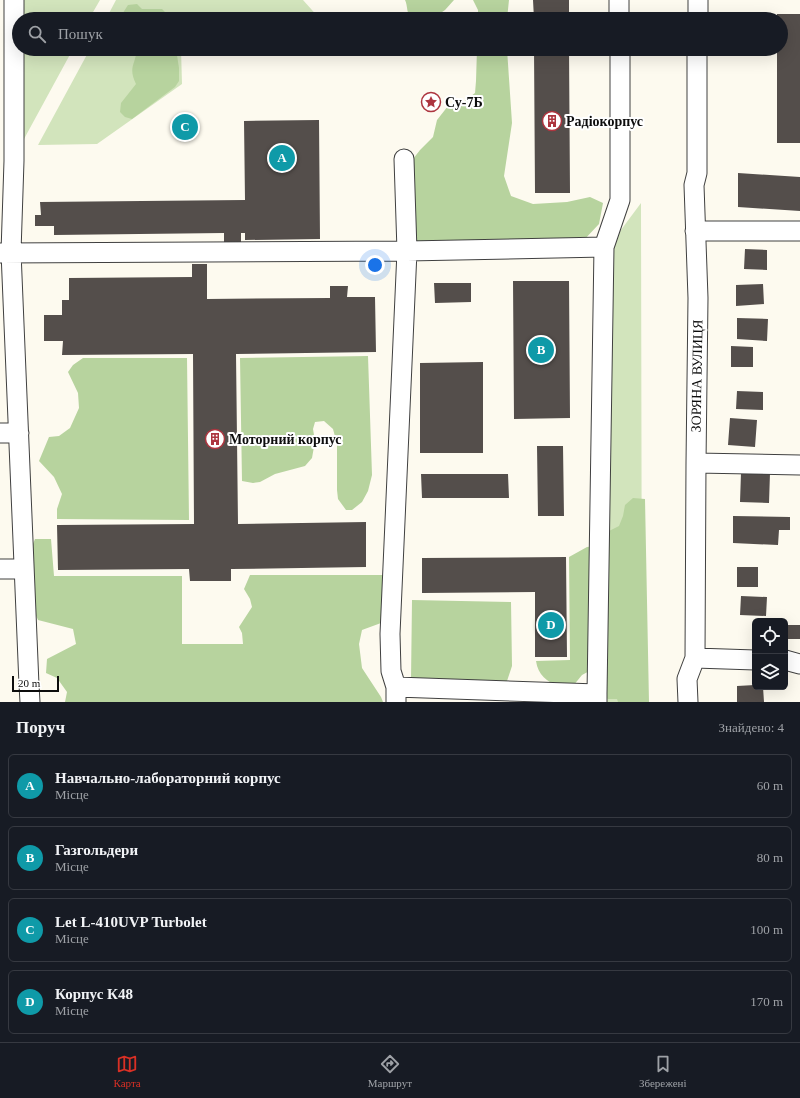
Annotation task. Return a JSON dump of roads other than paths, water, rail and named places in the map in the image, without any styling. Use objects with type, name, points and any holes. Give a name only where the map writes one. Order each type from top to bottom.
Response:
[{"type":"street","points":[[14,0],[14,12]]},
{"type":"street","points":[[619,0],[620,12]]},
{"type":"street","points":[[698,0],[698,12]]},
{"type":"street","points":[[14,56],[14,161],[6,252],[9,433],[24,569],[30,702]]},
{"type":"street","points":[[404,159],[407,251],[390,634],[391,671],[396,695],[596,699],[604,247],[620,200],[620,56]]},
{"type":"street","name":"ЗОРЯНА ВУЛИЦЯ","points":[[688,702],[688,679],[695,658],[698,298],[694,185],[697,172],[697,56]]},
{"type":"street","points":[[695,231],[800,231]]},
{"type":"street","points":[[6,252],[407,251],[604,247]]},
{"type":"street","points":[[696,463],[800,465]]},
{"type":"street","points":[[0,569],[24,569]]},
{"type":"street","points":[[695,658],[752,660]]},
{"type":"street","points":[[788,661],[800,664]]},
{"type":"place","name":"Су-7Б","points":[[431,102]]},
{"type":"place","name":"Радіокорпус","points":[[552,121]]},
{"type":"place","name":"Let L-410UVP Turbolet","points":[[185,127]]},
{"type":"place","name":"Навчально-лабораторний корпус","points":[[282,158]]},
{"type":"place","name":"Газгольдери","points":[[541,350]]},
{"type":"place","name":"Моторний корпус","points":[[215,439]]},
{"type":"place","name":"Корпус К48","points":[[551,625]]}]
